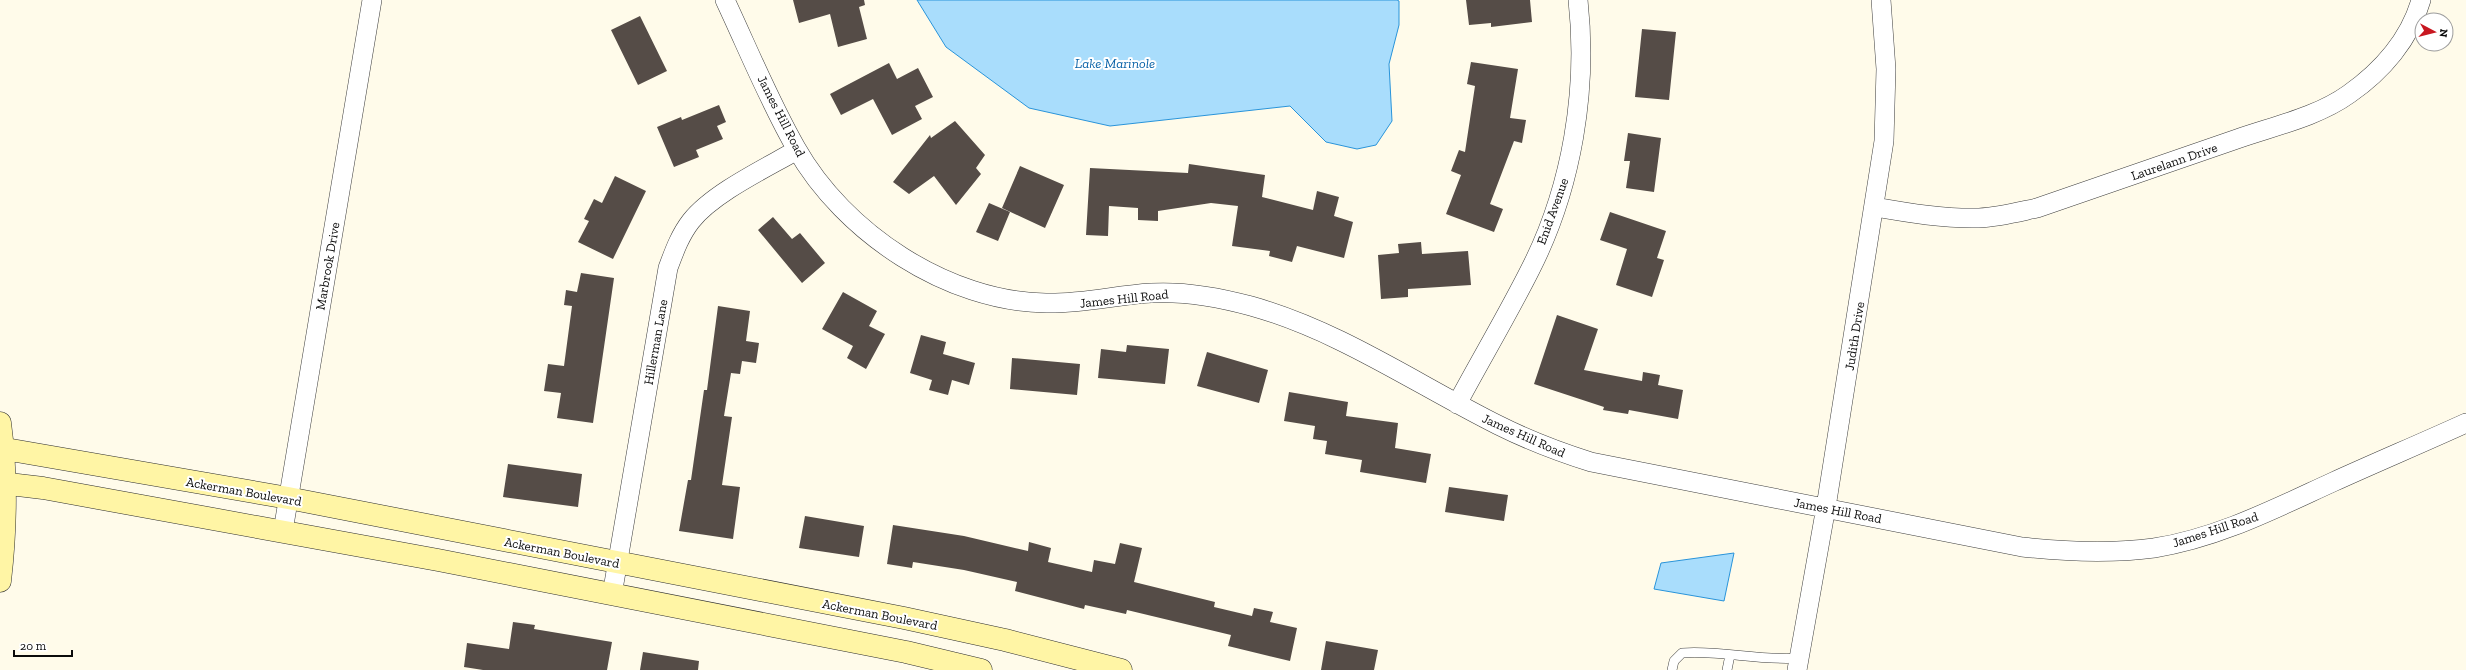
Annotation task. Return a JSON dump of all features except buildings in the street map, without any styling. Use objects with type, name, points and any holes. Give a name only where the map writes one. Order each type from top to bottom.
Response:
[{"type":"street","name":"Marbrook Drive","points":[[283,531],[372,0]]},
{"type":"street","name":"James Hill Road","points":[[725,0],[797,150],[830,194],[855,221],[890,249],[926,271],[960,287],[993,297],[1030,303],[1067,304],[1151,293],[1180,292],[1215,296],[1254,307],[1313,328],[1368,354],[1457,404],[1550,448],[1591,462],[1677,480],[1826,507],[2022,547],[2078,553],[2109,553],[2155,548],[2190,540],[2240,524],[2466,423]]},
{"type":"street","name":"Enid Avenue","points":[[1457,404],[1532,267],[1552,220],[1565,178],[1574,134],[1580,82],[1580,22],[1578,0]]},
{"type":"street","name":"Judith Drive","points":[[1798,664],[1826,507],[1875,207],[1886,126],[1886,69],[1881,0]]},
{"type":"street","name":"Laurelann Drive","points":[[1875,207],[1915,214],[1977,218],[2000,216],[2037,208],[2302,117],[2348,95],[2370,79],[2393,54],[2404,38],[2421,0]]},
{"type":"street","name":"Hillerman Lane","points":[[612,594],[668,268],[679,240],[691,221],[707,205],[797,150]]},
{"type":"street","points":[[0,423],[5,530],[0,581]]},
{"type":"street","name":"Ackerman Boulevard","points":[[2,448],[288,498],[904,618],[1005,640],[1121,670]]},
{"type":"street","points":[[2,483],[43,488],[283,531],[906,652],[981,670]]},
{"type":"lane","points":[[1672,670],[1674,661],[1682,653],[1700,651],[1798,664]]},
{"type":"lane","points":[[1727,670],[1730,654]]},
{"type":"water","name":"Lake Marinole","points":[[917,0],[1397,0],[1399,1],[1399,25],[1389,64],[1392,121],[1376,145],[1357,149],[1326,142],[1290,106],[1110,126],[1029,108],[946,47]]},
{"type":"water","points":[[1734,553],[1724,601],[1654,589],[1661,563]]}]
